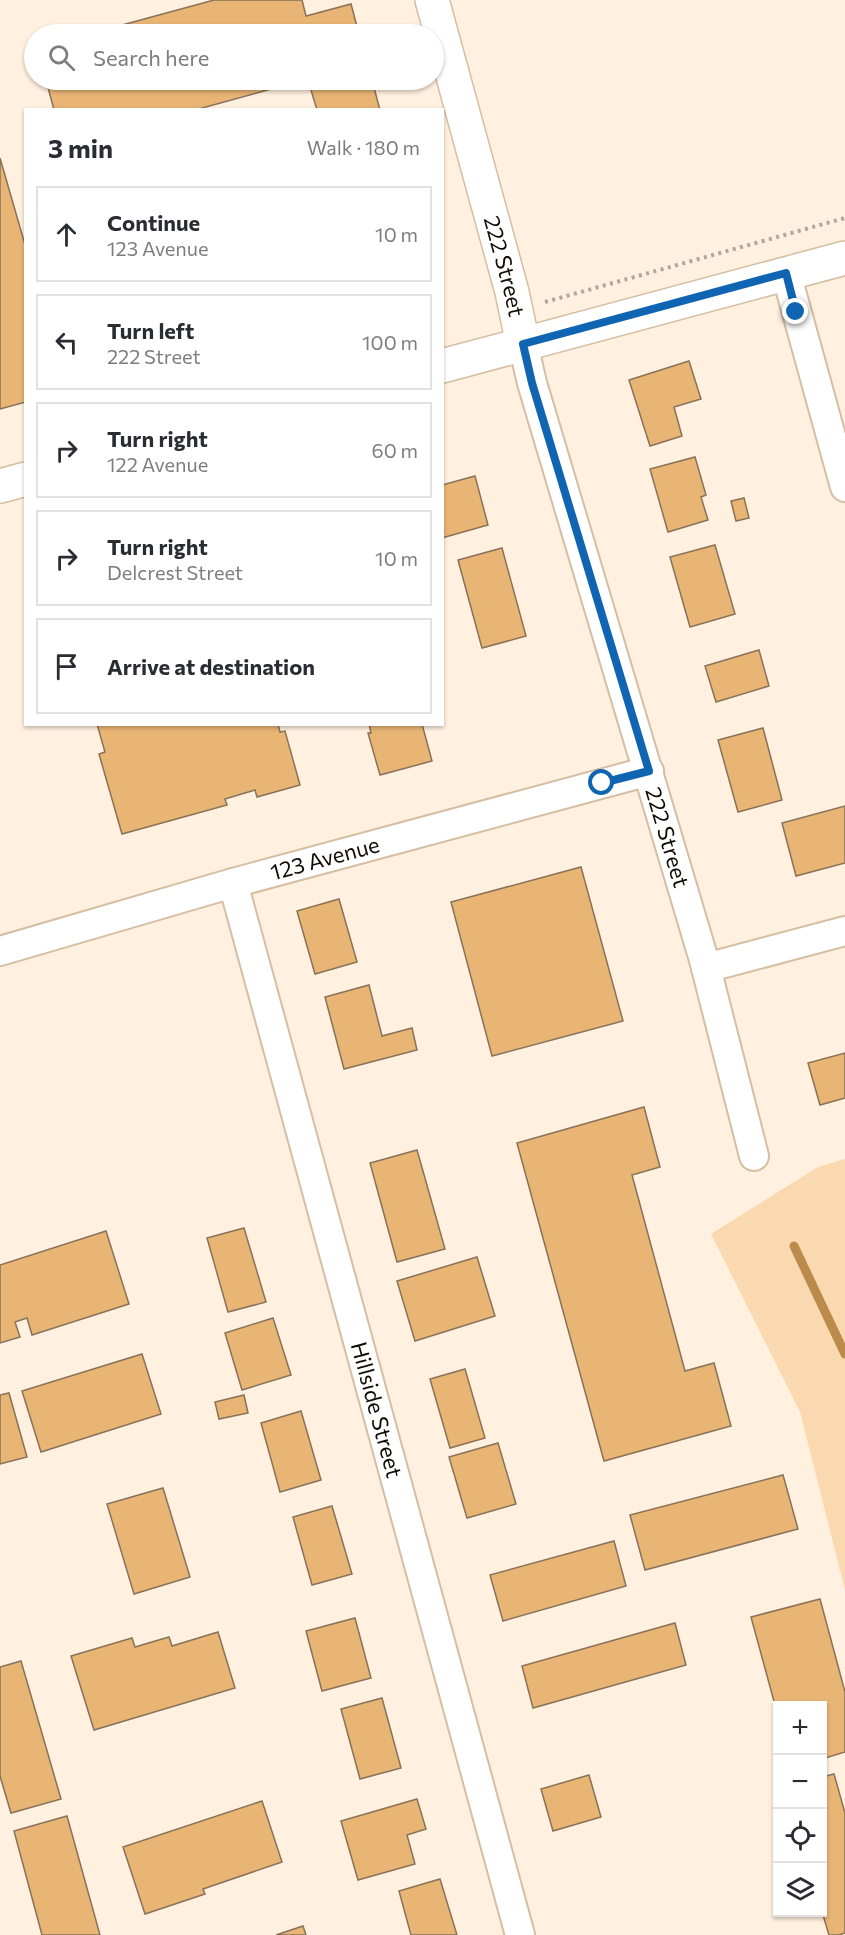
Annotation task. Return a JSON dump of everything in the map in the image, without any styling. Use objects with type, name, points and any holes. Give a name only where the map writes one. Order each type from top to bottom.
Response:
[{"type":"street","name":"222 Street","points":[[432,0],[439,24]]},
{"type":"street","name":"222 Street","points":[[444,44],[512,292],[532,383],[706,968],[754,1156]]},
{"type":"street","points":[[444,365],[845,258]]},
{"type":"street","points":[[786,273],[845,487]]},
{"type":"street","points":[[0,486],[24,480]]},
{"type":"street","name":"123 Avenue","points":[[0,951],[234,883],[649,771]]},
{"type":"street","name":"Hillside Street","points":[[234,883],[520,1935]]},
{"type":"street","points":[[706,968],[845,931]]},
{"type":"path","points":[[555,299],[845,218]]},
{"type":"shaded area","points":[[845,1159],[845,1590],[800,1412],[711,1234],[818,1167]]},
{"type":"building","points":[[214,0],[302,0],[306,16],[351,4],[356,24],[126,24]]},
{"type":"building","points":[[49,90],[268,90],[202,108],[53,108]]},
{"type":"building","points":[[311,90],[375,90],[379,108],[316,108]]},
{"type":"building","points":[[0,158],[24,241],[24,403],[0,409]]},
{"type":"building","points":[[689,361],[701,399],[674,407],[682,436],[650,446],[629,380]]},
{"type":"building","points":[[695,457],[706,495],[701,497],[708,520],[668,532],[650,469]]},
{"type":"building","points":[[475,476],[488,525],[444,537],[444,484]]},
{"type":"building","points":[[744,498],[749,518],[736,521],[731,501]]},
{"type":"building","points":[[715,545],[735,614],[690,627],[670,557]]},
{"type":"building","points":[[502,548],[526,636],[482,648],[458,560]]},
{"type":"building","points":[[759,650],[769,686],[716,702],[705,666]]},
{"type":"building","points":[[98,726],[278,726],[280,732],[285,731],[300,785],[257,797],[255,790],[225,799],[227,805],[122,834],[99,754],[105,752]]},
{"type":"building","points":[[369,726],[423,726],[432,761],[380,775],[368,733],[371,733]]},
{"type":"building","points":[[763,728],[782,800],[738,812],[718,740]]},
{"type":"building","points":[[845,806],[845,863],[796,876],[782,823]]},
{"type":"building","points":[[581,867],[623,1021],[492,1056],[451,902]]},
{"type":"building","points":[[339,899],[357,962],[315,974],[297,911]]},
{"type":"building","points":[[369,985],[382,1036],[412,1028],[417,1050],[344,1069],[325,997]]},
{"type":"building","points":[[845,1053],[845,1098],[820,1105],[808,1063]]},
{"type":"building","points":[[644,1107],[660,1167],[632,1175],[685,1371],[714,1363],[731,1426],[604,1461],[517,1143]]},
{"type":"building","points":[[417,1150],[445,1249],[397,1262],[370,1163]]},
{"type":"building","points":[[244,1228],[266,1302],[228,1312],[207,1238]]},
{"type":"building","points":[[106,1231],[129,1304],[32,1335],[27,1318],[15,1322],[20,1337],[0,1343],[0,1265]]},
{"type":"building","points":[[477,1257],[495,1316],[415,1341],[397,1281]]},
{"type":"building","points":[[273,1318],[291,1375],[242,1390],[225,1333]]},
{"type":"building","points":[[142,1354],[161,1414],[41,1452],[22,1391]]},
{"type":"building","points":[[465,1369],[485,1438],[450,1448],[430,1379]]},
{"type":"building","points":[[9,1393],[27,1457],[0,1464],[0,1395]]},
{"type":"building","points":[[244,1395],[248,1413],[219,1419],[215,1402]]},
{"type":"building","points":[[301,1411],[321,1480],[280,1492],[261,1423]]},
{"type":"building","points":[[498,1443],[516,1504],[467,1518],[449,1457]]},
{"type":"building","points":[[783,1475],[798,1529],[645,1570],[630,1515]]},
{"type":"building","points":[[163,1488],[190,1577],[134,1594],[107,1504]]},
{"type":"building","points":[[332,1506],[352,1574],[312,1585],[293,1517]]},
{"type":"building","points":[[614,1541],[626,1586],[503,1621],[490,1575]]},
{"type":"building","points":[[820,1599],[845,1692],[845,1752],[827,1757],[827,1701],[774,1701],[751,1617]]},
{"type":"building","points":[[355,1618],[371,1678],[322,1691],[306,1631]]},
{"type":"building","points":[[675,1623],[686,1665],[533,1708],[522,1666]]},
{"type":"building","points":[[218,1632],[235,1688],[94,1730],[71,1656],[132,1638],[135,1647],[169,1637],[172,1646]]},
{"type":"building","points":[[21,1661],[61,1799],[11,1813],[0,1776],[0,1667]]},
{"type":"building","points":[[382,1698],[401,1768],[360,1779],[341,1709]]},
{"type":"building","points":[[834,1774],[845,1813],[845,1933],[839,1935],[829,1935],[824,1917],[827,1917],[827,1776]]},
{"type":"building","points":[[589,1775],[601,1817],[553,1831],[541,1789]]},
{"type":"building","points":[[417,1799],[426,1829],[407,1835],[415,1864],[358,1880],[341,1821]]},
{"type":"building","points":[[262,1801],[282,1862],[203,1889],[205,1894],[145,1914],[123,1847]]},
{"type":"building","points":[[67,1816],[100,1935],[42,1935],[14,1831]]},
{"type":"building","points":[[440,1879],[457,1935],[411,1935],[399,1891]]},
{"type":"building","points":[[303,1926],[306,1935],[276,1935]]},
{"type":"waterway","points":[[794,1246],[845,1354]]},
{"type":"route","points":[[602,783],[649,771],[532,383],[523,344],[786,273],[796,312]]}]
